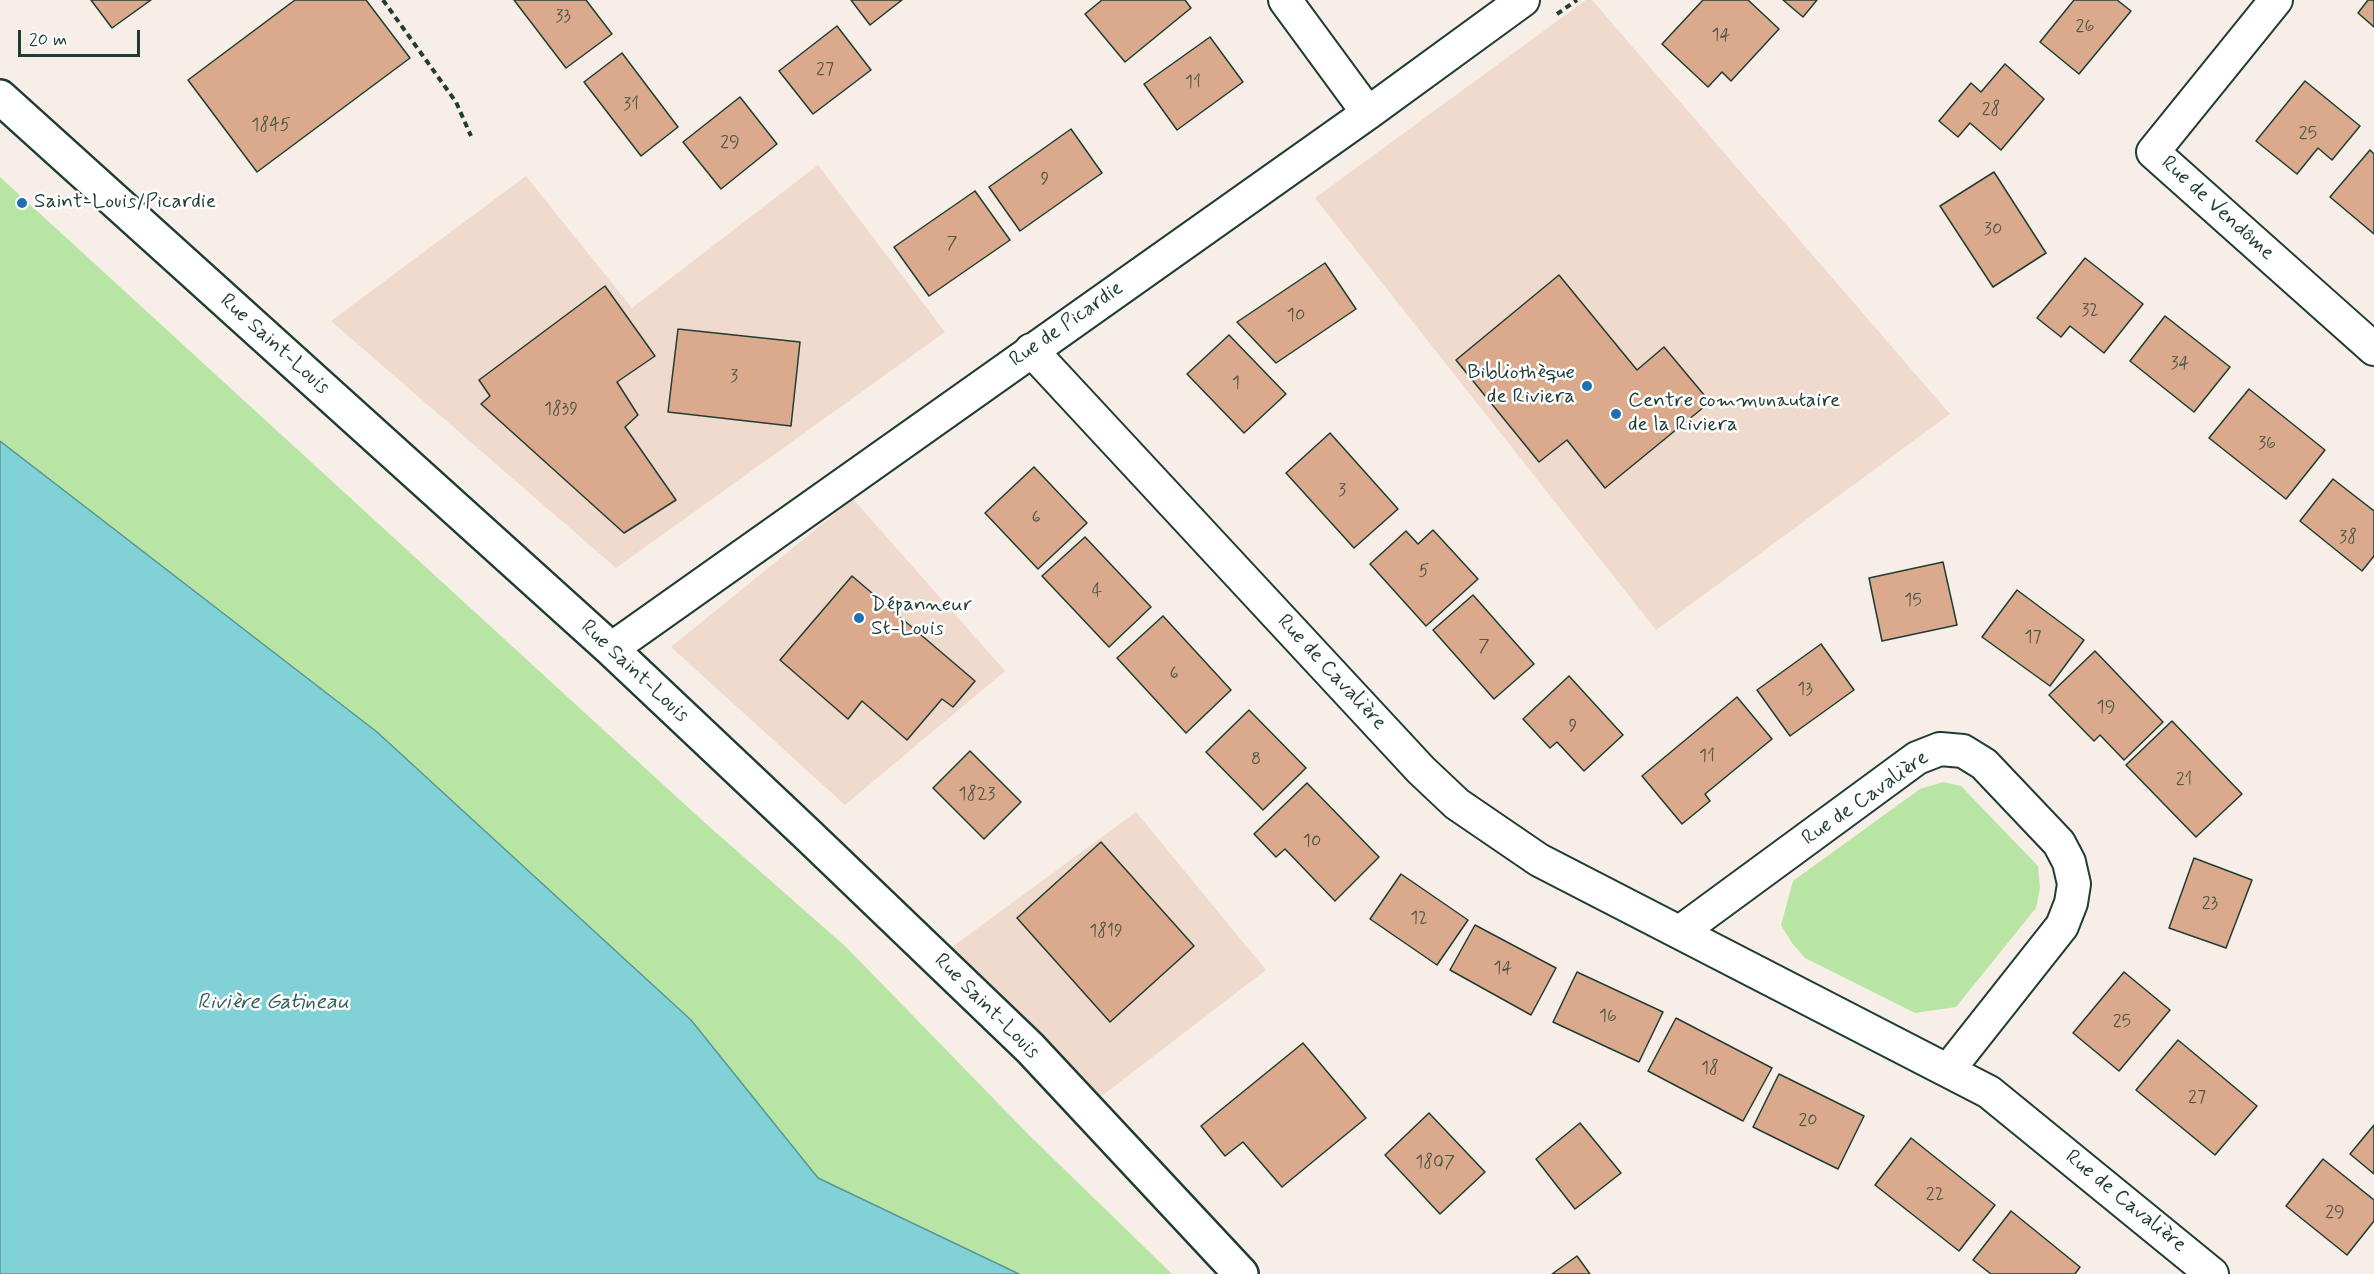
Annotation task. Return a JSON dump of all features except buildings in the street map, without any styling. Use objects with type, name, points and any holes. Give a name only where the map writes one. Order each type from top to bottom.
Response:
[{"type":"main road","name":"Rue Saint-Louis","points":[[0,97],[611,649],[1030,1048],[1241,1274]]},
{"type":"street","points":[[1285,0],[1368,113]]},
{"type":"street","name":"Rue de Picardie","points":[[611,649],[1368,113],[1523,0]]},
{"type":"street","name":"Rue de Vendôme","points":[[2276,0],[2153,152],[2374,349]]},
{"type":"street","name":"Rue de Cavalière","points":[[1031,350],[1420,770],[1457,804],[1539,860],[1949,1069],[1989,1092],[2212,1274]]},
{"type":"street","name":"Rue de Cavalière","points":[[1680,932],[1917,758],[1940,749],[1963,752],[1984,764],[2059,843],[2069,862],[2074,884],[2071,903],[2062,926],[1949,1069]]},
{"type":"path","points":[[383,0],[456,102],[471,136]]},
{"type":"shaded area","points":[[1586,0],[1592,0],[1950,414],[1656,630],[1315,198]]},
{"type":"shaded area","points":[[818,165],[945,332],[616,568],[331,321],[526,176],[632,308]]},
{"type":"shaded area","points":[[853,499],[1005,671],[845,805],[671,647]]},
{"type":"shaded area","points":[[1136,812],[1266,970],[1086,1108],[937,958]]},
{"type":"green space","points":[[0,177],[704,822],[846,947],[1030,1136],[1172,1274],[1019,1274],[818,1178],[691,1020],[377,732],[0,441]]},
{"type":"green space","points":[[1943,782],[1961,786],[2038,866],[2040,888],[2036,908],[1956,1007],[1915,1013],[1805,958],[1781,925],[1793,881],[1920,789]]},
{"type":"water","name":"Rivière Gatineau","points":[[0,441],[377,732],[691,1020],[818,1178],[1019,1274],[0,1274]]},
{"type":"place","name":"Saint-Louis/Picardie","points":[[22,203]]},
{"type":"place","name":"Bibliothèque de Riviera","points":[[1587,386]]},
{"type":"place","name":"Centre communautaire de la Riviera","points":[[1616,414]]},
{"type":"place","name":"Dépanneur St-Louis","points":[[859,618]]}]
